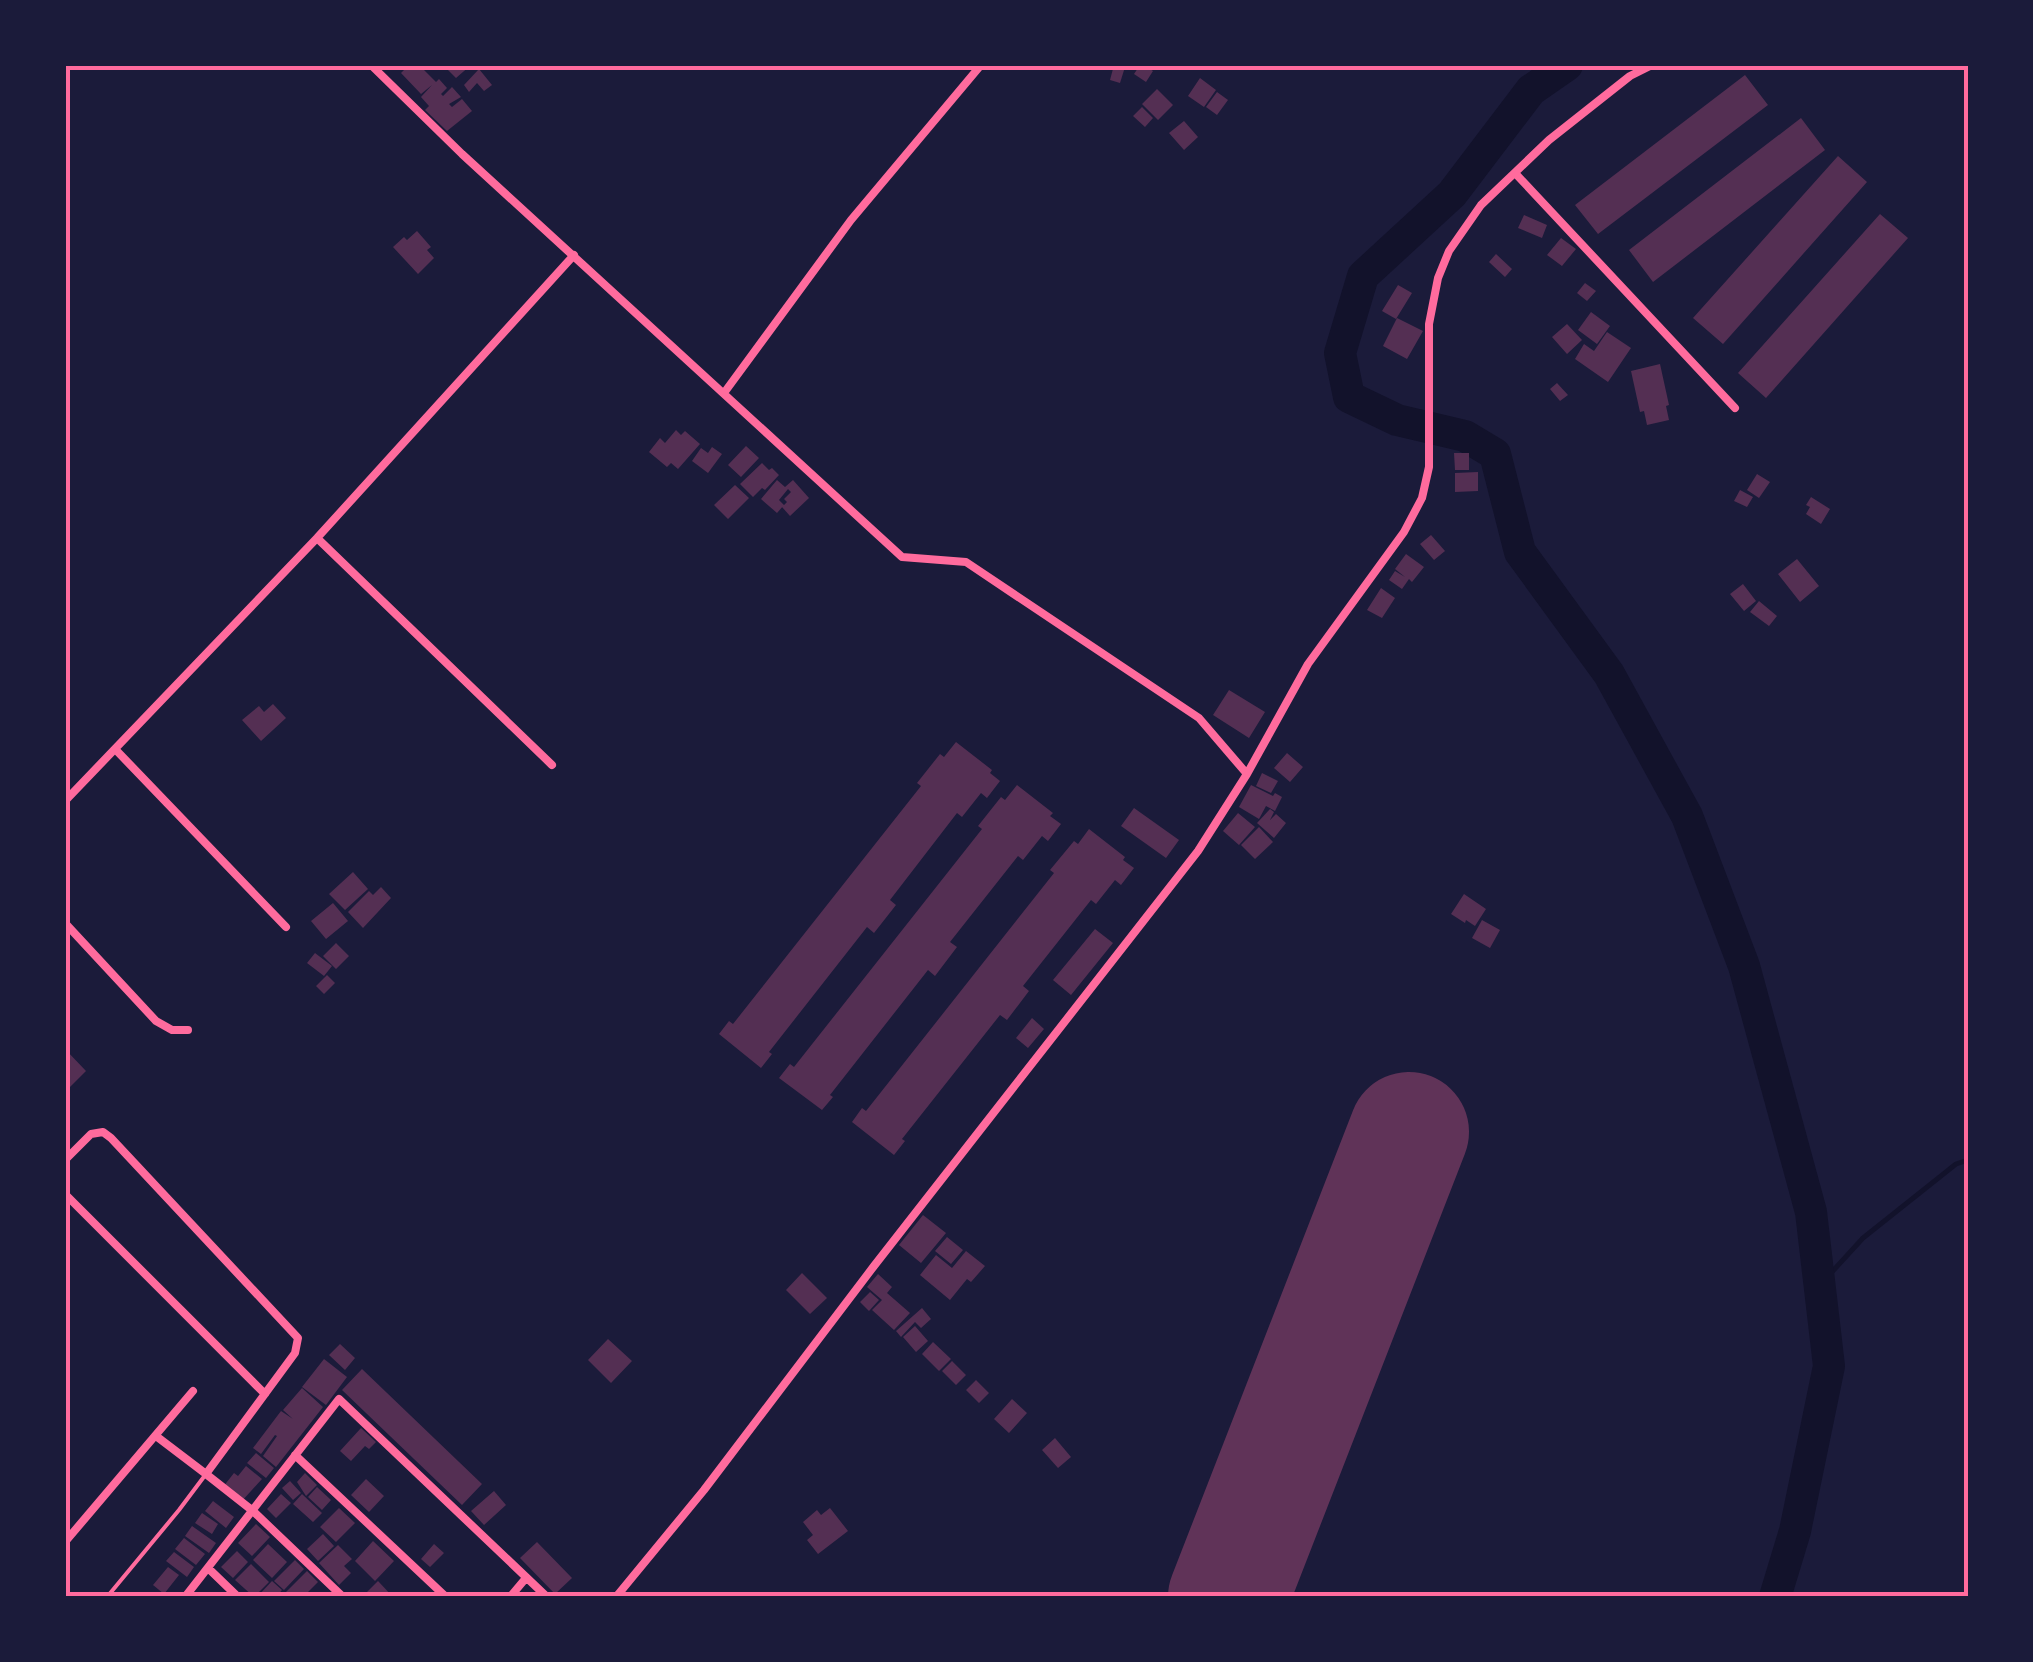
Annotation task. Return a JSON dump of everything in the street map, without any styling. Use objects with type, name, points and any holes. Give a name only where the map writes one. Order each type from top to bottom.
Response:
[{"type":"street","points":[[372,65],[462,154],[902,557],[966,562],[1199,718],[1247,774]]},
{"type":"street","points":[[724,393],[851,220],[981,65]]},
{"type":"street","points":[[616,1597],[704,1490],[1198,851],[1247,774],[1308,664],[1404,532],[1422,498],[1428,468],[1430,324],[1438,278],[1449,251],[1480,205],[1515,172],[1630,76],[1652,65]]},
{"type":"street","points":[[1515,172],[1734,408]]},
{"type":"street","points":[[65,802],[318,538],[574,255]]},
{"type":"street","points":[[318,538],[552,766]]},
{"type":"street","points":[[116,750],[286,927]]},
{"type":"street","points":[[65,923],[156,1021],[172,1030],[188,1030]]},
{"type":"street","points":[[65,1160],[90,1134],[102,1132],[112,1138],[298,1338],[295,1352],[206,1474]]},
{"type":"street","points":[[65,1194],[265,1394]]},
{"type":"street","points":[[65,1542],[193,1391]]},
{"type":"street","points":[[185,1597],[339,1399],[547,1597]]},
{"type":"street","points":[[156,1436],[253,1511],[343,1597]]},
{"type":"street","points":[[295,1455],[446,1597]]},
{"type":"street","points":[[208,1568],[238,1597]]},
{"type":"street","points":[[510,1597],[526,1578]]},
{"type":"lane","points":[[106,1597],[206,1474]]},
{"type":"building","points":[[409,65],[419,65],[436,82],[439,79],[447,88],[443,96],[452,87],[461,97],[449,104],[452,107],[462,99],[472,111],[447,131],[425,110],[429,106],[421,97],[432,85],[421,94],[401,73]]},
{"type":"building","points":[[447,65],[471,65],[456,78]]},
{"type":"building","points":[[1114,65],[1125,67],[1120,83],[1110,80]]},
{"type":"building","points":[[1140,65],[1152,65],[1146,82],[1134,74]]},
{"type":"building","points":[[479,69],[492,85],[484,91],[477,83],[469,92],[464,85]]},
{"type":"building","points":[[1745,75],[1768,105],[1598,234],[1575,205]]},
{"type":"building","points":[[1200,78],[1216,90],[1204,107],[1188,96]]},
{"type":"building","points":[[1157,89],[1173,105],[1158,120],[1142,104]]},
{"type":"building","points":[[1217,92],[1228,100],[1217,115],[1206,107]]},
{"type":"building","points":[[1142,107],[1153,118],[1145,127],[1133,116]]},
{"type":"building","points":[[1801,118],[1825,150],[1653,282],[1629,250]]},
{"type":"building","points":[[1184,121],[1198,137],[1184,150],[1169,133]]},
{"type":"building","points":[[1838,156],[1867,182],[1723,344],[1693,318]]},
{"type":"building","points":[[1880,214],[1908,238],[1766,398],[1738,373]]},
{"type":"building","points":[[1524,215],[1547,225],[1542,238],[1518,228]]},
{"type":"building","points":[[417,231],[431,247],[427,250],[434,258],[418,274],[393,247]]},
{"type":"building","points":[[1561,238],[1576,249],[1562,266],[1547,255]]},
{"type":"building","points":[[1496,254],[1512,269],[1505,277],[1489,262]]},
{"type":"building","points":[[1585,283],[1596,291],[1587,301],[1577,293]]},
{"type":"building","points":[[1398,285],[1412,293],[1396,319],[1382,311]]},
{"type":"building","points":[[1591,312],[1610,326],[1597,344],[1578,330]]},
{"type":"building","points":[[1397,318],[1423,331],[1407,359],[1383,346]]},
{"type":"building","points":[[1567,324],[1582,340],[1567,354],[1552,337]]},
{"type":"building","points":[[1607,332],[1631,348],[1608,382],[1575,359],[1584,344],[1594,351]]},
{"type":"building","points":[[1660,364],[1669,420],[1647,425],[1644,411],[1640,412],[1631,371]]},
{"type":"building","points":[[1557,383],[1568,395],[1560,401],[1550,389]]},
{"type":"building","points":[[676,430],[681,435],[685,431],[700,444],[678,469],[671,463],[667,467],[649,452],[660,438],[665,443]]},
{"type":"building","points":[[746,446],[759,458],[741,477],[728,465]]},
{"type":"building","points":[[712,447],[722,454],[708,473],[692,461],[701,448],[708,453]]},
{"type":"building","points":[[1454,453],[1469,453],[1469,470],[1455,470]]},
{"type":"building","points":[[762,463],[779,475],[753,497],[740,484]]},
{"type":"building","points":[[1478,472],[1478,491],[1455,492],[1455,473]]},
{"type":"building","points":[[1757,474],[1770,482],[1759,498],[1747,490]]},
{"type":"building","points":[[777,480],[785,487],[793,480],[809,498],[790,516],[782,507],[777,513],[761,499]],"holes":[[[788,489],[791,492],[784,505],[779,500]]]},
{"type":"building","points":[[735,485],[749,498],[728,519],[714,505]]},
{"type":"building","points":[[1740,490],[1753,497],[1747,507],[1734,501]]},
{"type":"building","points":[[1811,497],[1830,509],[1821,524],[1806,514]]},
{"type":"building","points":[[1431,535],[1445,551],[1434,560],[1420,544]]},
{"type":"building","points":[[1406,554],[1424,567],[1402,589],[1389,580],[1395,571],[1405,577],[1395,569]]},
{"type":"building","points":[[1797,559],[1819,586],[1800,602],[1778,574]]},
{"type":"building","points":[[1743,584],[1756,601],[1744,611],[1730,594]]},
{"type":"building","points":[[1381,588],[1395,598],[1382,618],[1367,610]]},
{"type":"building","points":[[1759,601],[1777,616],[1769,626],[1750,612]]},
{"type":"building","points":[[1229,690],[1265,712],[1249,738],[1213,715]]},
{"type":"building","points":[[273,704],[286,718],[261,741],[242,720],[259,706],[264,712]]},
{"type":"building","points":[[956,742],[1000,781],[987,798],[981,793],[962,817],[957,813],[890,900],[896,905],[874,933],[867,927],[769,1052],[772,1054],[761,1068],[719,1034],[729,1021],[733,1024],[921,786],[917,783],[940,754],[944,757]]},
{"type":"building","points":[[1287,753],[1303,767],[1290,782],[1274,768]]},
{"type":"building","points":[[1262,773],[1278,781],[1271,793],[1256,786]]},
{"type":"building","points":[[1017,785],[1061,824],[1048,841],[1042,836],[1023,860],[1018,856],[950,942],[957,947],[935,976],[928,970],[822,1110],[779,1078],[790,1064],[794,1067],[982,829],[978,826],[1001,797],[1005,800]]},
{"type":"building","points":[[1251,785],[1282,797],[1275,811],[1266,806],[1259,819],[1239,807]]},
{"type":"building","points":[[1134,808],[1179,840],[1166,858],[1121,826]]},
{"type":"building","points":[[1270,809],[1274,812],[1270,820],[1276,814],[1286,823],[1274,838],[1257,823]]},
{"type":"building","points":[[1238,813],[1255,827],[1239,845],[1223,831]]},
{"type":"building","points":[[1259,827],[1273,842],[1255,859],[1241,845]]},
{"type":"building","points":[[1089,829],[1134,868],[1121,885],[1115,880],[1096,904],[1091,900],[1023,986],[1029,991],[1007,1020],[1000,1015],[902,1139],[905,1141],[894,1155],[852,1122],[862,1108],[866,1111],[1054,873],[1050,870]]},
{"type":"building","points":[[353,872],[368,889],[345,910],[329,894]]},
{"type":"building","points":[[381,887],[391,898],[363,928],[348,912],[369,891],[373,895]]},
{"type":"building","points":[[1464,894],[1486,909],[1475,926],[1451,914]]},
{"type":"building","points":[[333,903],[348,921],[326,939],[311,921]]},
{"type":"building","points":[[1482,920],[1500,930],[1490,948],[1472,938]]},
{"type":"building","points":[[1095,929],[1113,943],[1071,995],[1053,980]]},
{"type":"building","points":[[336,943],[349,956],[336,969],[323,956]]},
{"type":"building","points":[[315,953],[332,966],[324,976],[307,963]]},
{"type":"building","points":[[327,975],[335,983],[324,994],[316,986]]},
{"type":"building","points":[[1032,1018],[1044,1029],[1028,1048],[1016,1038]]},
{"type":"building","points":[[65,1049],[86,1071],[65,1092]]},
{"type":"building","points":[[923,1215],[946,1233],[921,1263],[899,1245]]},
{"type":"building","points":[[947,1237],[963,1250],[951,1264],[935,1251]]},
{"type":"building","points":[[966,1251],[985,1266],[971,1282],[967,1279],[950,1300],[920,1275],[936,1255],[952,1268]]},
{"type":"building","points":[[802,1273],[827,1298],[810,1314],[786,1290]]},
{"type":"building","points":[[878,1274],[892,1287],[887,1293],[910,1313],[894,1330],[872,1310],[882,1300],[867,1287]]},
{"type":"building","points":[[870,1292],[879,1300],[869,1311],[860,1302]]},
{"type":"building","points":[[922,1308],[931,1319],[921,1328],[915,1322],[901,1337],[896,1331]]},
{"type":"building","points":[[915,1326],[928,1341],[916,1352],[903,1337]]},
{"type":"building","points":[[608,1339],[632,1361],[611,1383],[588,1360]]},
{"type":"building","points":[[933,1342],[951,1359],[939,1371],[922,1354]]},
{"type":"building","points":[[340,1344],[355,1358],[345,1370],[329,1355]]},
{"type":"building","points":[[324,1359],[347,1377],[326,1405],[302,1387]]},
{"type":"building","points":[[952,1361],[966,1375],[956,1385],[942,1371]]},
{"type":"building","points":[[362,1369],[482,1484],[462,1505],[342,1390]]},
{"type":"building","points":[[976,1380],[989,1393],[979,1403],[966,1390]]},
{"type":"building","points":[[302,1388],[323,1407],[276,1467],[263,1456],[277,1436],[261,1454],[253,1448],[281,1411],[293,1419],[283,1410]]},
{"type":"building","points":[[1012,1399],[1027,1413],[1009,1433],[994,1419]]},
{"type":"building","points":[[361,1428],[376,1442],[369,1449],[365,1446],[351,1461],[340,1451]]},
{"type":"building","points":[[1055,1438],[1071,1457],[1058,1468],[1042,1450]]},
{"type":"building","points":[[256,1453],[274,1468],[266,1478],[247,1463]]},
{"type":"building","points":[[246,1466],[262,1479],[241,1502],[223,1487]]},
{"type":"building","points":[[305,1473],[317,1485],[306,1496],[297,1482]]},
{"type":"building","points":[[366,1479],[384,1496],[369,1512],[351,1495]]},
{"type":"building","points":[[290,1481],[301,1493],[293,1500],[282,1488]]},
{"type":"building","points":[[317,1487],[331,1500],[322,1510],[308,1497]]},
{"type":"building","points":[[494,1491],[506,1505],[484,1525],[471,1511]]},
{"type":"building","points":[[281,1494],[291,1503],[276,1518],[267,1509]]},
{"type":"building","points":[[302,1494],[322,1513],[313,1522],[293,1504]]},
{"type":"building","points":[[213,1501],[234,1517],[226,1528],[205,1511]]},
{"type":"building","points":[[339,1508],[355,1523],[336,1542],[320,1527]]},
{"type":"building","points":[[830,1508],[848,1531],[818,1554],[807,1540],[813,1535],[803,1522],[817,1510],[821,1515]]},
{"type":"building","points":[[202,1513],[218,1524],[212,1534],[195,1523]]},
{"type":"building","points":[[256,1524],[270,1537],[252,1556],[238,1543]]},
{"type":"building","points":[[192,1526],[216,1543],[209,1553],[185,1536]]},
{"type":"building","points":[[323,1534],[334,1546],[318,1561],[307,1549]]},
{"type":"building","points":[[184,1538],[205,1554],[196,1565],[175,1549]]},
{"type":"building","points":[[373,1541],[394,1561],[375,1581],[355,1561]]},
{"type":"building","points":[[537,1542],[572,1578],[555,1594],[520,1558]]},
{"type":"building","points":[[268,1544],[287,1562],[272,1578],[253,1560]]},
{"type":"building","points":[[434,1544],[444,1553],[430,1567],[421,1559]]},
{"type":"building","points":[[338,1545],[352,1559],[344,1566],[351,1573],[339,1585],[319,1563]]},
{"type":"building","points":[[237,1551],[248,1562],[233,1578],[221,1567]]},
{"type":"building","points":[[174,1552],[194,1567],[187,1577],[166,1561]]},
{"type":"building","points":[[295,1560],[304,1569],[284,1590],[274,1581]]},
{"type":"building","points":[[251,1564],[269,1582],[254,1597],[235,1580]]},
{"type":"building","points":[[168,1567],[179,1575],[164,1594],[153,1585]]},
{"type":"building","points":[[307,1571],[318,1582],[303,1597],[289,1597],[285,1593]]},
{"type":"building","points":[[272,1581],[282,1590],[276,1597],[257,1597]]},
{"type":"building","points":[[378,1581],[393,1597],[362,1597]]},
{"type":"waterway","points":[[1567,65],[1531,90],[1452,194],[1363,276],[1340,353],[1349,397],[1397,420],[1465,436],[1495,454],[1520,552],[1609,674],[1687,816],[1744,966],[1811,1212],[1829,1366],[1795,1531],[1775,1597]]},
{"type":"waterway","points":[[1820,1285],[1863,1238],[1956,1164],[1968,1160]]},
{"type":"runway","points":[[1228,1597],[1409,1132]]}]
